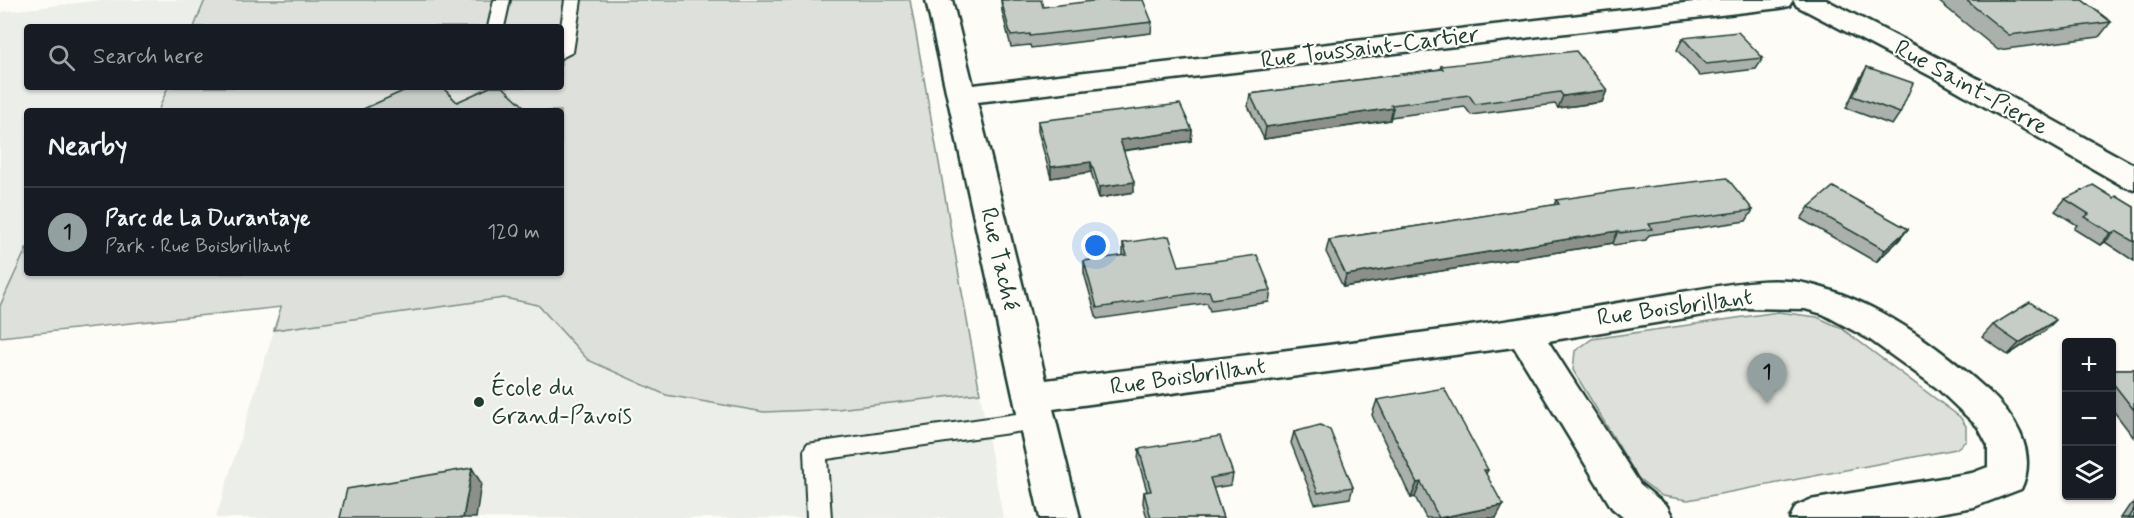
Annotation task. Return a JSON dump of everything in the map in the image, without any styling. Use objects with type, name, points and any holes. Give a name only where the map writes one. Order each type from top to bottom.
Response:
[{"type":"street","name":"Rue Taché","points":[[939,0],[1060,518]]},
{"type":"street","name":"Rue Toussaint-Cartier","points":[[961,95],[1780,0]]},
{"type":"street","name":"Rue Saint-Pierre","points":[[1806,0],[1952,76],[2134,179]]},
{"type":"street","name":"Rue Boisbrillant","points":[[1034,409],[1745,295],[1805,296],[1835,305],[1881,329],[1950,378],[1991,416],[2007,445],[2007,477],[1974,490],[1810,518]]},
{"type":"street","points":[[1523,332],[1626,496],[1653,518]]},
{"type":"lane","points":[[497,24],[502,0]]},
{"type":"lane","points":[[564,52],[573,0]]},
{"type":"lane","points":[[819,518],[815,451],[1034,409]]},
{"type":"shaded area","points":[[103,0],[205,0],[195,24],[24,24],[24,90],[167,90],[159,108],[24,108],[24,254],[0,306],[0,12]]},
{"type":"shaded area","points":[[205,0],[910,0],[980,393],[837,409],[764,412],[666,395],[588,360],[538,305],[504,298],[274,330],[281,307],[0,337],[0,306],[24,254],[24,276],[564,276],[564,108],[159,108],[167,90],[564,90],[564,24],[195,24]]},
{"type":"shaded area","name":"École du Grand-Pavois","points":[[504,298],[538,305],[588,360],[666,395],[764,412],[837,409],[980,393],[1003,518],[216,518],[274,330]]},
{"type":"shaded area","points":[[1778,312],[1817,317],[1841,328],[1960,417],[1966,426],[1966,441],[1956,449],[1688,500],[1662,496],[1638,478],[1573,370],[1575,351],[1592,339]]},
{"type":"building","points":[[1001,0],[1041,0],[1043,7],[1101,0],[1143,0],[1152,22],[1030,36],[1030,34],[1011,36]]},
{"type":"building","points":[[1966,0],[2082,0],[2111,22],[2009,35]]},
{"type":"building","points":[[1738,32],[1763,58],[1706,64],[1683,38]]},
{"type":"building","points":[[1576,51],[1607,90],[1563,96],[1560,92],[1475,104],[1469,95],[1391,105],[1393,108],[1266,127],[1250,94],[1443,69],[1441,66]]},
{"type":"building","points":[[1867,67],[1913,83],[1900,113],[1853,96]]},
{"type":"building","points":[[405,90],[445,90],[457,102],[483,90],[506,90],[526,108],[366,108]]},
{"type":"building","points":[[1180,104],[1192,130],[1120,140],[1134,182],[1099,187],[1091,162],[1051,167],[1038,121]]},
{"type":"building","points":[[1727,178],[1753,210],[1649,224],[1652,229],[1620,233],[1618,231],[1346,275],[1329,240],[1559,204],[1556,200]]},
{"type":"building","points":[[2093,185],[2134,207],[2134,242],[2116,231],[2111,233],[2085,217],[2089,214],[2065,199]]},
{"type":"building","points":[[1833,187],[1908,229],[1885,250],[1809,207]]},
{"type":"building","points":[[1169,236],[1179,266],[1257,255],[1271,290],[1212,299],[1209,291],[1097,308],[1084,261],[1127,255],[1123,243]]},
{"type":"building","points":[[2030,302],[2056,320],[2019,343],[1993,325]]},
{"type":"building","points":[[2116,369],[2134,369],[2134,410],[2116,387]]},
{"type":"building","points":[[1444,388],[1488,470],[1484,470],[1503,505],[1439,518],[1421,482],[1417,483],[1377,400]]},
{"type":"building","points":[[1320,425],[1330,430],[1353,487],[1318,493],[1294,432]]},
{"type":"building","points":[[1220,436],[1233,474],[1210,478],[1223,518],[1151,518],[1144,492],[1151,491],[1139,449]]},
{"type":"building","points":[[472,468],[463,518],[340,518],[347,489]]},
{"type":"building","points":[[2134,509],[2134,518],[2128,518]]},
{"type":"place","name":"École du Grand-Pavois","points":[[479,402]]},
{"type":"place","name":"Parc de La Durantaye","points":[[1767,403]]}]
